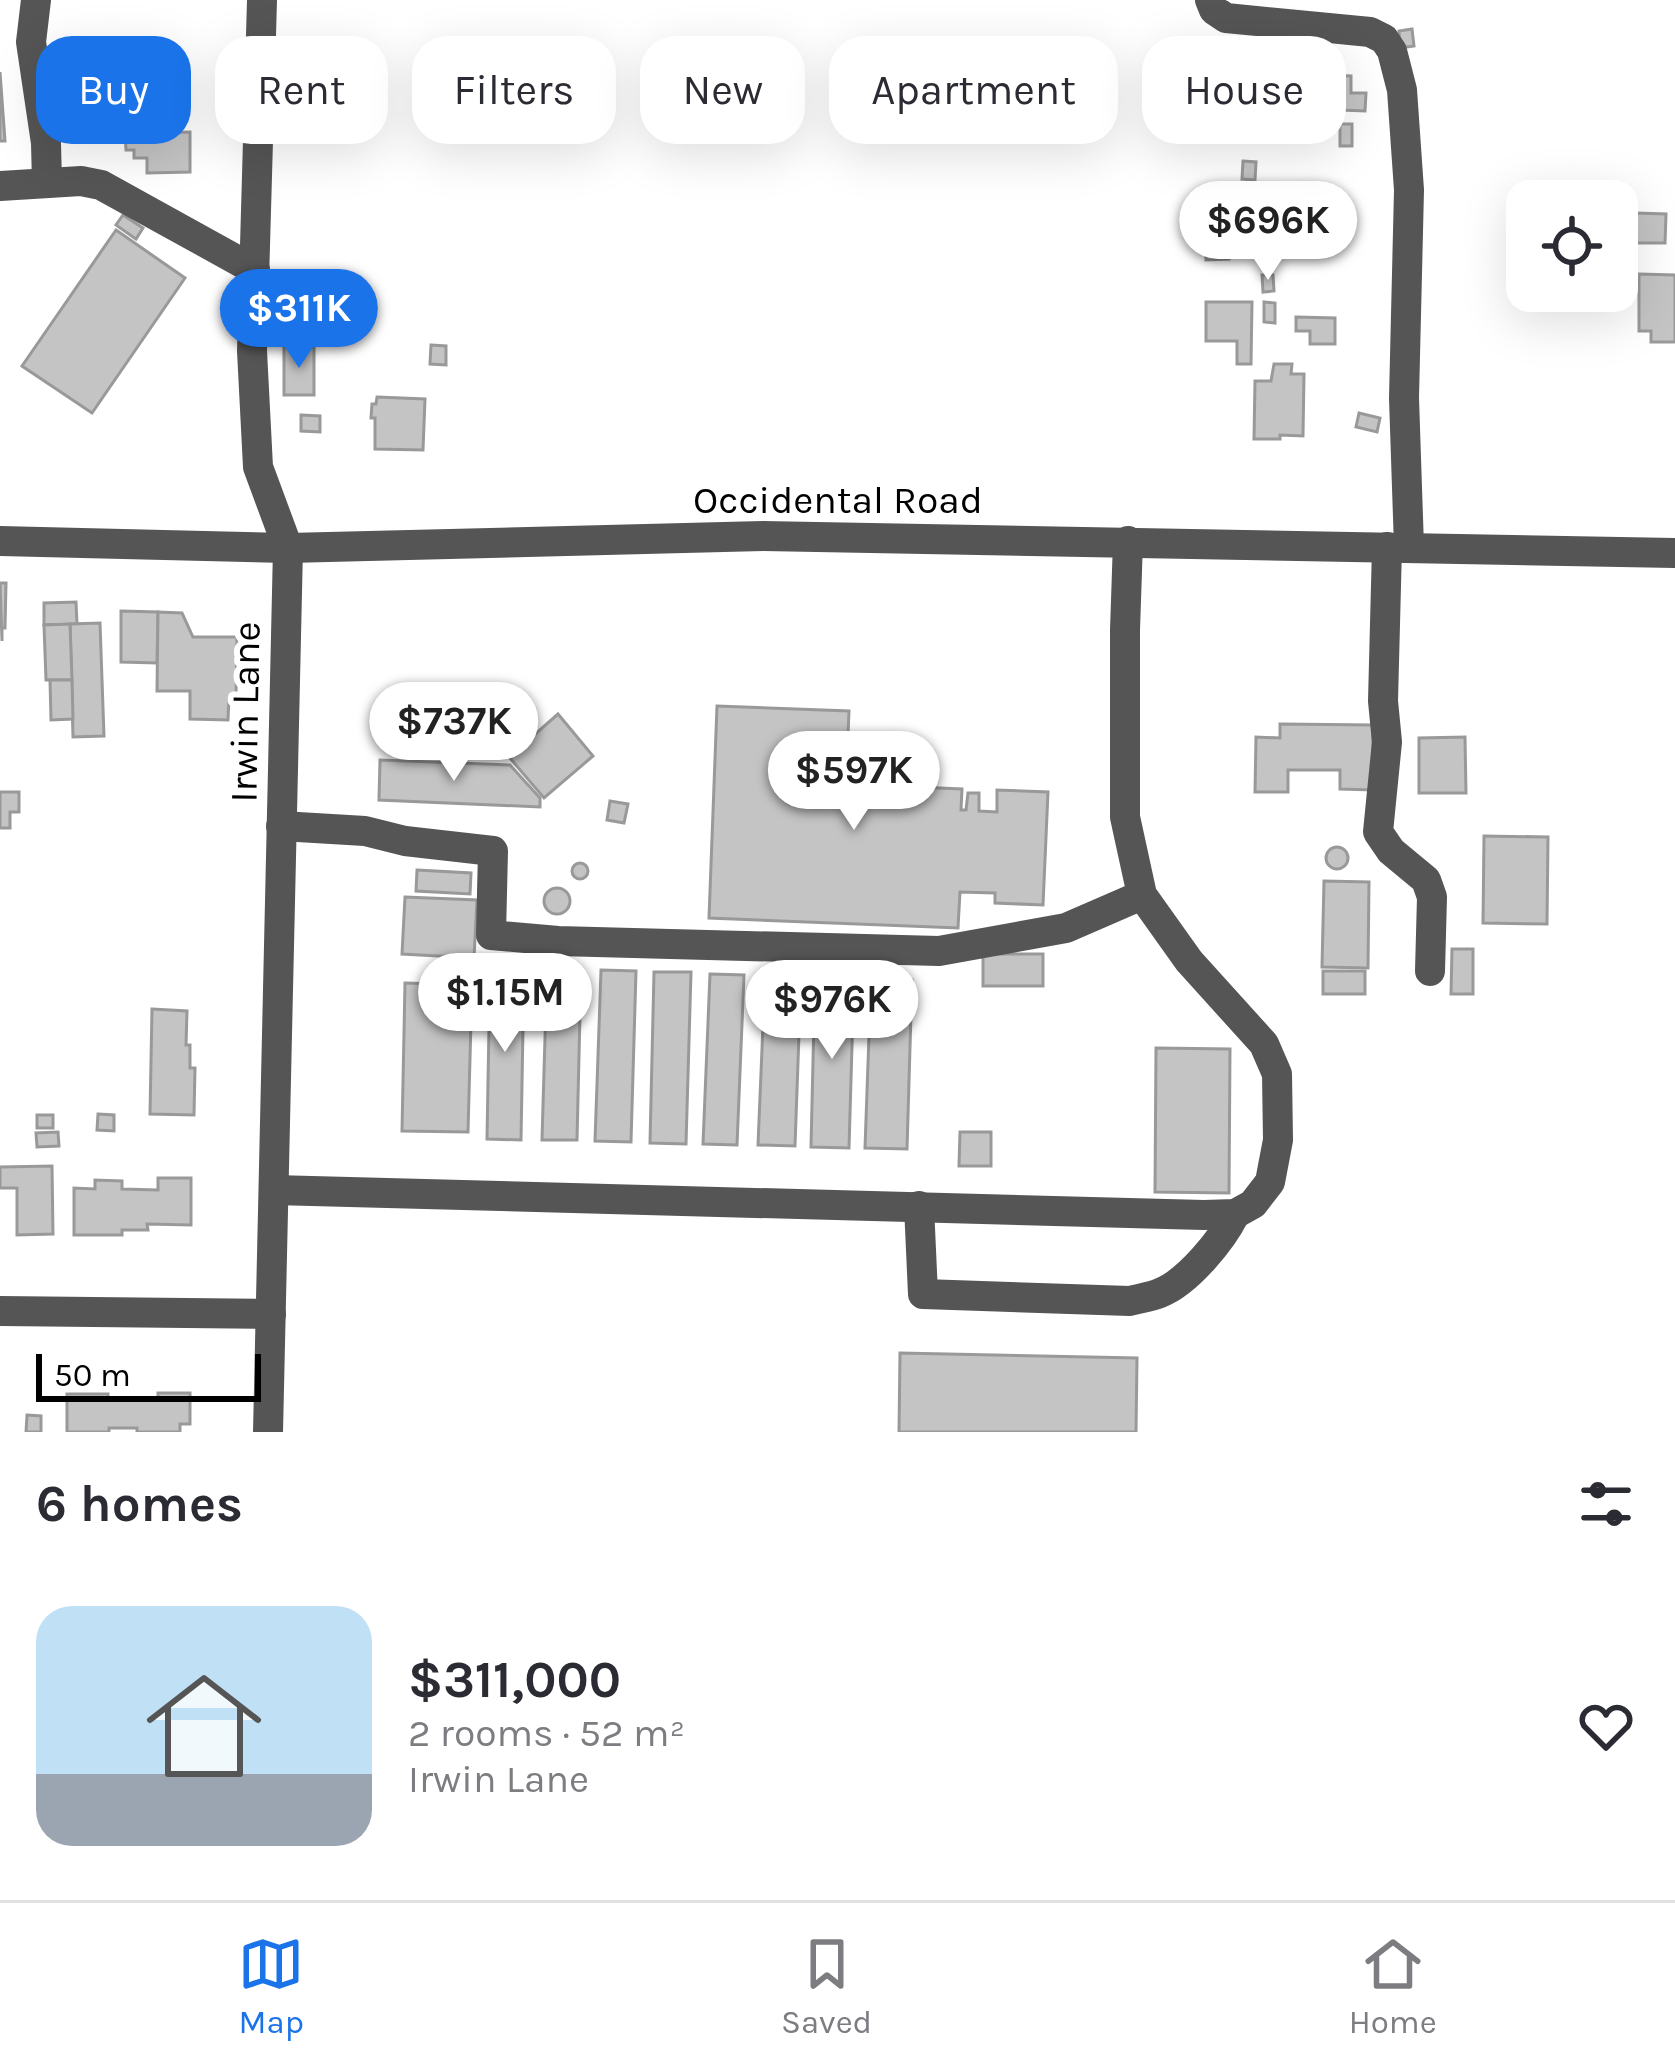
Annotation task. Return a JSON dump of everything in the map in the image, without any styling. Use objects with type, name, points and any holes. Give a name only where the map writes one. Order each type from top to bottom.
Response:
[{"type":"street","points":[[36,0],[31,42],[47,183]]},
{"type":"street","name":"Irwin Lane","points":[[262,0],[253,351],[258,466],[288,548],[268,1432]]},
{"type":"street","points":[[1210,0],[1214,10],[1226,18],[1370,32],[1384,39],[1392,52],[1402,90],[1409,190],[1404,398],[1398,547],[1383,701],[1387,742],[1378,832],[1391,851],[1426,880],[1432,896],[1430,971]]},
{"type":"street","points":[[0,186],[101,185],[255,270]]},
{"type":"street","name":"Occidental Road","points":[[0,541],[288,548],[764,536],[1675,553]]},
{"type":"street","points":[[274,1190],[1235,1214],[1253,1204],[1270,1182],[1278,1140],[1277,1074],[1264,1044],[1189,961],[1142,896],[1125,817],[1128,541]]},
{"type":"street","points":[[281,826],[365,831],[441,847],[493,851],[490,935],[558,941],[939,951],[1066,928],[1142,896]]},
{"type":"street","points":[[919,1206],[922,1294],[1130,1301],[1164,1292],[1189,1273],[1226,1233],[1235,1214]]},
{"type":"street","points":[[0,1311],[271,1314]]},
{"type":"building","points":[[1412,29],[1414,46],[1400,48],[1399,31]]},
{"type":"building","points":[[0,72],[5,141],[0,141]]},
{"type":"building","points":[[1346,76],[1351,76],[1351,93],[1366,93],[1365,111],[1346,110]]},
{"type":"building","points":[[1346,124],[1352,124],[1352,146],[1340,146],[1346,144]]},
{"type":"building","points":[[126,144],[190,144],[190,172],[147,173],[147,158],[134,158],[134,150],[126,150]]},
{"type":"building","points":[[1243,161],[1256,162],[1255,180],[1242,179]]},
{"type":"building","points":[[1281,190],[1295,192],[1292,204],[1279,202]]},
{"type":"building","points":[[1304,211],[1326,213],[1325,226],[1303,223]]},
{"type":"building","points":[[1638,213],[1666,214],[1665,243],[1638,243]]},
{"type":"building","points":[[123,215],[143,228],[136,239],[116,225]]},
{"type":"building","points":[[116,230],[185,278],[92,413],[22,366]]},
{"type":"building","points":[[1228,230],[1229,259],[1206,260],[1205,231]]},
{"type":"building","points":[[1639,274],[1675,275],[1675,342],[1651,342],[1651,331],[1639,331]]},
{"type":"building","points":[[1262,275],[1273,275],[1274,291],[1263,292]]},
{"type":"building","points":[[1206,302],[1252,302],[1251,364],[1237,364],[1237,341],[1206,341]]},
{"type":"building","points":[[1264,302],[1275,303],[1275,323],[1264,322]]},
{"type":"building","points":[[1296,317],[1335,318],[1335,344],[1310,344],[1310,331],[1296,331]]},
{"type":"building","points":[[431,345],[446,346],[446,365],[430,364]]},
{"type":"building","points":[[284,347],[314,347],[314,395],[284,395]]},
{"type":"building","points":[[1274,364],[1292,364],[1291,374],[1304,374],[1303,436],[1254,439],[1255,381],[1271,381]]},
{"type":"building","points":[[377,397],[425,399],[423,450],[375,449],[375,418],[371,418]]},
{"type":"building","points":[[1359,413],[1380,418],[1377,432],[1356,427]]},
{"type":"building","points":[[301,415],[320,416],[320,432],[301,431]]},
{"type":"building","points":[[0,583],[6,583],[2,641]]},
{"type":"building","points":[[76,602],[77,624],[44,625],[44,603]]},
{"type":"building","points":[[121,611],[158,612],[157,663],[121,662]]},
{"type":"building","points":[[158,612],[182,613],[193,637],[237,637],[236,697],[229,697],[228,720],[190,719],[190,691],[157,691]]},
{"type":"building","points":[[100,623],[104,736],[73,737],[70,624]]},
{"type":"building","points":[[70,624],[72,680],[46,680],[44,625]]},
{"type":"building","points":[[50,680],[72,680],[73,719],[51,720]]},
{"type":"building","points":[[717,706],[849,711],[846,784],[962,789],[961,810],[966,810],[968,793],[979,793],[979,811],[997,812],[997,790],[1048,792],[1043,905],[995,903],[995,893],[960,892],[958,928],[709,918]]},
{"type":"building","points":[[558,714],[593,756],[544,798],[509,757]]},
{"type":"building","points":[[1280,724],[1373,725],[1373,790],[1340,789],[1340,770],[1288,770],[1288,792],[1255,792],[1256,737],[1280,738]]},
{"type":"building","points":[[1465,737],[1466,793],[1419,793],[1419,738]]},
{"type":"building","points":[[380,760],[510,765],[540,798],[540,807],[379,800]]},
{"type":"building","points":[[0,792],[19,792],[19,812],[10,812],[10,828],[0,828]]},
{"type":"building","points":[[610,801],[628,804],[624,823],[607,820]]},
{"type":"building","points":[[1484,836],[1548,837],[1547,924],[1483,923]]},
{"type":"building","points":[[1337,847],[1348,858],[1337,869],[1326,858]]},
{"type":"building","points":[[580,863],[588,871],[580,879],[572,871]]},
{"type":"building","points":[[417,870],[471,873],[470,894],[416,891]]},
{"type":"building","points":[[1324,881],[1369,882],[1368,968],[1322,967]]},
{"type":"building","points":[[557,888],[570,901],[557,914],[544,901]]},
{"type":"building","points":[[405,897],[477,900],[474,958],[402,954]]},
{"type":"building","points":[[1452,949],[1473,949],[1473,994],[1451,994]]},
{"type":"building","points":[[983,954],[1043,954],[1043,986],[983,986]]},
{"type":"building","points":[[490,970],[524,971],[521,1140],[487,1139]]},
{"type":"building","points":[[547,970],[581,972],[577,1140],[542,1140]]},
{"type":"building","points":[[601,970],[636,971],[631,1142],[595,1141]]},
{"type":"building","points":[[1323,971],[1365,971],[1365,994],[1323,994]]},
{"type":"building","points":[[654,972],[691,972],[686,1144],[650,1143]]},
{"type":"building","points":[[710,974],[744,975],[737,1145],[703,1144]]},
{"type":"building","points":[[815,976],[854,977],[849,1148],[811,1147]]},
{"type":"building","points":[[765,977],[801,978],[795,1146],[758,1145]]},
{"type":"building","points":[[871,979],[912,980],[907,1149],[865,1148]]},
{"type":"building","points":[[405,983],[472,985],[468,1132],[402,1131]]},
{"type":"building","points":[[152,1009],[187,1011],[186,1045],[190,1045],[190,1068],[195,1068],[194,1115],[150,1114]]},
{"type":"building","points":[[1156,1048],[1230,1049],[1229,1193],[1155,1192]]},
{"type":"building","points":[[98,1114],[114,1115],[114,1131],[97,1130]]},
{"type":"building","points":[[37,1115],[53,1115],[53,1128],[37,1128]]},
{"type":"building","points":[[58,1132],[59,1146],[37,1147],[36,1133]]},
{"type":"building","points":[[960,1132],[991,1132],[991,1166],[959,1166]]},
{"type":"building","points":[[52,1166],[53,1234],[17,1235],[17,1188],[0,1188],[0,1167]]},
{"type":"building","points":[[158,1178],[191,1178],[191,1225],[147,1224],[148,1230],[122,1230],[122,1235],[74,1235],[74,1188],[95,1189],[95,1180],[122,1181],[122,1189],[158,1190]]},
{"type":"building","points":[[900,1353],[1137,1358],[1136,1432],[899,1432]]},
{"type":"building","points":[[158,1393],[190,1393],[190,1424],[180,1424],[180,1432],[109,1428],[109,1432],[67,1432],[67,1394],[158,1399]]},
{"type":"building","points":[[27,1415],[41,1416],[41,1432],[26,1432]]}]
